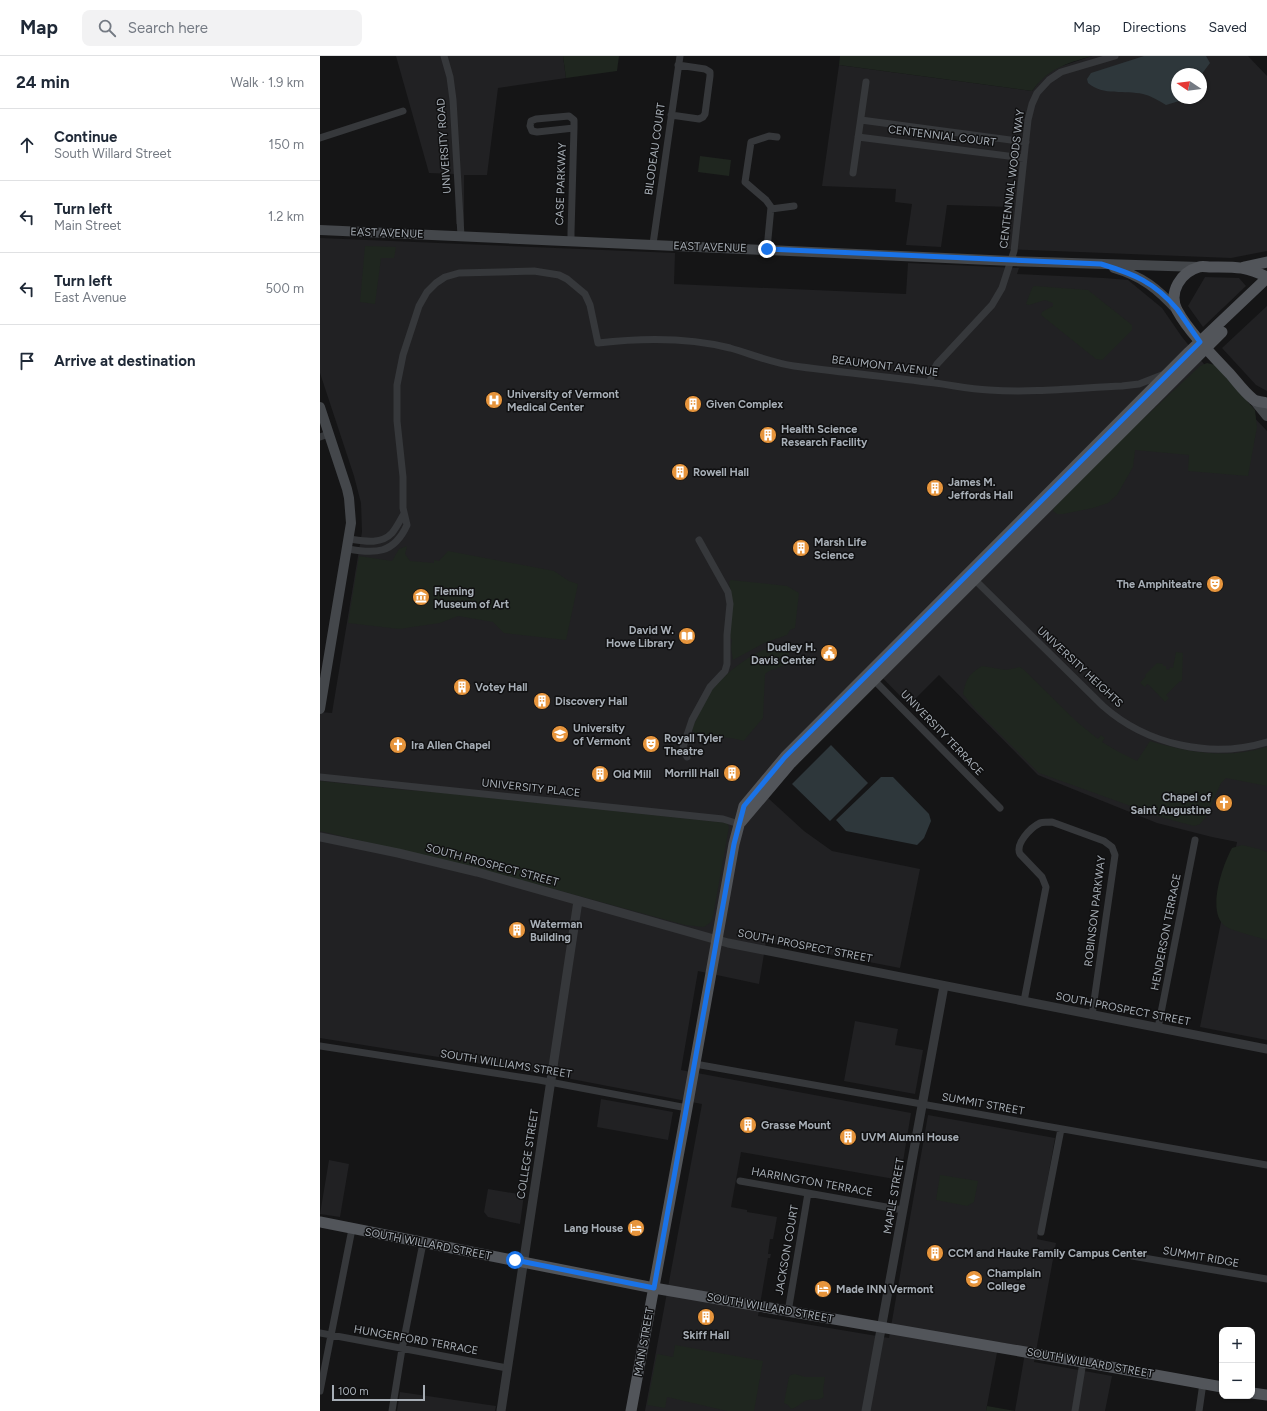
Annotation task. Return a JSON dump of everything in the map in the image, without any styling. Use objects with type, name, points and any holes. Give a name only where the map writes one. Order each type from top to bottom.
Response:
[{"type":"main road","name":"EAST AVENUE","points":[[320,230],[1012,261],[1241,267],[1254,270],[1267,278]]},
{"type":"main road","points":[[1241,267],[1267,262]]},
{"type":"main road","name":"EAST AVENUE","points":[[1101,264],[1127,272],[1144,280],[1162,293],[1177,310],[1203,345],[1254,400]]},
{"type":"main road","name":"EAST AVENUE","points":[[1177,310],[1175,292],[1177,284],[1188,271],[1200,267]]},
{"type":"main road","name":"MAIN STREET","points":[[631,1411],[734,844],[739,824],[791,762],[871,677],[1203,345],[1267,278]]},
{"type":"main road","name":"MAIN STREET","points":[[971,576],[1171,371],[1203,345],[1267,288]]},
{"type":"main road","points":[[1254,400],[1267,403]]},
{"type":"main road","points":[[1254,400],[1267,416]]},
{"type":"main road","points":[[320,407],[324,435],[349,498],[351,523],[348,549],[320,709]]},
{"type":"main road","name":"SOUTH WILLARD STREET","points":[[320,1222],[654,1288],[1219,1386]]},
{"type":"main road","points":[[1255,1393],[1267,1395]]},
{"type":"street","name":"UNIVERSITY ROAD","points":[[444,56],[450,78],[453,100],[461,236]]},
{"type":"street","name":"BILODEAU COURT","points":[[653,244],[680,56]]},
{"type":"street","name":"CENTENNIAL WOODS WAY","points":[[930,382],[934,368],[940,360],[996,299],[1012,261],[1016,239],[1029,116],[1037,93],[1056,75],[1067,70],[1114,56]]},
{"type":"street","points":[[671,115],[699,119],[705,114],[710,72],[705,69],[678,65]]},
{"type":"street","points":[[853,173],[866,82]]},
{"type":"street","points":[[320,138],[403,110]]},
{"type":"street","name":"CASE PARKWAY","points":[[571,241],[574,128],[574,120],[569,116],[535,119],[531,122],[530,126],[531,130],[536,132],[574,128]]},
{"type":"street","name":"CENTENNIAL COURT","points":[[861,120],[1026,142]]},
{"type":"street","points":[[767,249],[771,209],[769,203],[745,182],[751,142],[769,136],[777,137]]},
{"type":"street","name":"CENTENNIAL COURT","points":[[858,136],[1024,158]]},
{"type":"street","points":[[771,209],[794,206]]},
{"type":"street","name":"BEAUMONT AVENUE","points":[[404,514],[402,466],[397,421],[397,385],[403,355],[419,306],[427,292],[445,277],[459,273],[534,271],[559,275],[584,294],[590,305],[598,343],[620,340],[668,339],[696,342],[729,348],[763,359],[792,366],[989,390],[1017,391],[1134,385],[1148,381],[1171,371]]},
{"type":"street","points":[[349,539],[368,541],[382,539],[392,533],[404,514]]},
{"type":"street","points":[[348,549],[379,552],[391,547],[407,525],[404,514]]},
{"type":"street","points":[[687,757],[683,747],[692,720],[710,687],[726,671],[727,664],[727,634],[730,604],[728,592],[699,540]]},
{"type":"street","name":"UNIVERSITY HEIGHTS","points":[[971,576],[1103,706],[1118,718],[1146,735],[1167,742],[1203,748],[1235,748],[1267,742]]},
{"type":"street","name":"UNIVERSITY TERRACE","points":[[871,677],[1000,808]]},
{"type":"street","name":"UNIVERSITY PLACE","points":[[320,777],[723,819],[739,824]]},
{"type":"street","name":"ROBINSON PARKWAY","points":[[1024,1001],[1046,887],[1044,880],[1020,854],[1019,846],[1020,842],[1036,826],[1042,823],[1050,822],[1101,839],[1112,847],[1115,855],[1092,1015]]},
{"type":"street","name":"SOUTH PROSPECT STREET","points":[[320,838],[426,860],[499,878],[717,940],[1267,1050]]},
{"type":"street","name":"HENDERSON TERRACE","points":[[1158,1028],[1195,840]]},
{"type":"street","name":"COLLEGE STREET","points":[[501,1411],[578,901]]},
{"type":"street","name":"MAPLE STREET","points":[[866,1411],[944,986]]},
{"type":"street","name":"SOUTH WILLIAMS STREET","points":[[320,1046],[551,1082],[687,1108]]},
{"type":"street","name":"SUMMIT STREET","points":[[695,1064],[1267,1165]]},
{"type":"street","points":[[1041,1232],[1061,1129]]},
{"type":"street","name":"HARRINGTON TERRACE","points":[[740,1180],[903,1210]]},
{"type":"street","name":"JACKSON COURT","points":[[788,1312],[808,1193]]},
{"type":"street","points":[[320,1391],[352,1229]]},
{"type":"street","points":[[392,1411],[402,1349],[423,1243]]},
{"type":"street","name":"SUMMIT RIDGE","points":[[1132,1256],[1267,1279]]},
{"type":"street","name":"HUNGERFORD TERRACE","points":[[320,1333],[508,1368]]},
{"type":"street","points":[[1076,1411],[1083,1362]]},
{"type":"street","points":[[1199,1411],[1203,1383]]},
{"type":"shaded area","points":[[396,56],[563,56],[566,78],[498,88],[487,175],[464,175],[464,225],[456,224],[455,174],[429,173]]},
{"type":"shaded area","points":[[563,56],[619,56],[617,71],[566,78]]},
{"type":"shaded area","points":[[840,56],[1092,56],[1051,72],[1038,83],[1032,91],[839,65]]},
{"type":"shaded area","points":[[1092,56],[1248,56],[1267,76],[1267,251],[1231,258],[1005,249],[1011,207],[947,205],[941,247],[906,245],[912,204],[895,202],[896,189],[822,186],[839,65],[1032,91],[1041,79],[1056,68]]},
{"type":"shaded area","points":[[1144,56],[1206,56],[1210,63],[1206,68],[1171,68],[1171,103],[1166,105],[1143,94],[1100,90],[1088,83],[1087,79],[1091,73]]},
{"type":"shaded area","points":[[700,156],[731,160],[729,176],[698,172]]},
{"type":"shaded area","name":"University of Vermont","points":[[320,238],[675,253],[674,284],[906,294],[908,263],[1019,268],[1017,274],[1128,280],[1162,308],[1182,337],[1208,369],[1267,431],[1267,1040],[1200,1027],[1237,842],[1157,823],[1038,775],[939,675],[909,705],[870,665],[755,786],[804,831],[832,851],[920,869],[900,968],[766,942],[759,984],[698,971],[681,1070],[911,1113],[900,1180],[741,1152],[731,1207],[747,1210],[747,1212],[777,1217],[773,1239],[770,1239],[768,1254],[771,1254],[770,1258],[768,1258],[758,1316],[889,1338],[928,1115],[1055,1138],[1037,1239],[1056,1243],[1034,1362],[1112,1376],[1105,1411],[1015,1411],[1026,1347],[999,1342],[986,1411],[645,1411],[702,1104],[545,1074],[320,1038],[320,712],[332,713],[362,532],[361,503],[354,476],[320,373]]},
{"type":"shaded area","points":[[365,246],[396,247],[394,258],[381,258],[375,304],[360,302]]},
{"type":"shaded area","points":[[1205,277],[1239,278],[1246,286],[1203,327],[1188,306]]},
{"type":"shaded area","points":[[1034,286],[1088,290],[1132,325],[1132,330],[1102,360],[1096,359],[1041,315],[1042,312],[1053,306],[1053,303],[1045,300],[1029,305],[1026,304]]},
{"type":"shaded area","points":[[1267,306],[1267,391],[1256,385],[1222,348]]},
{"type":"shaded area","points":[[1207,363],[1215,365],[1255,410],[1257,427],[1248,476],[1188,471],[1189,455],[1135,450],[1133,467],[1117,495],[1108,503],[1093,508],[1063,514],[1057,514],[1053,511],[1054,508],[1129,432],[1200,366]]},
{"type":"shaded area","points":[[407,546],[405,554],[410,561],[434,563],[434,560],[439,561],[448,551],[554,571],[569,581],[578,584],[566,640],[504,633],[493,622],[458,616],[440,623],[399,629],[348,623],[359,556],[392,561],[399,549]]},
{"type":"shaded area","points":[[731,580],[787,586],[799,593],[795,628],[790,630],[787,635],[764,643],[733,660],[731,648],[732,640],[730,637],[732,598],[729,582]]},
{"type":"shaded area","points":[[790,645],[788,664],[765,674],[763,718],[744,741],[721,737],[709,738],[698,742],[698,733],[693,735],[693,729],[691,730],[708,696],[720,681],[745,660],[763,650],[772,647]]},
{"type":"shaded area","points":[[1176,652],[1183,653],[1182,680],[1166,695],[1169,698],[1165,702],[1149,685],[1147,684],[1145,687],[1140,683],[1146,676],[1145,675],[1157,663],[1163,664],[1163,666],[1166,666],[1166,669],[1169,670],[1170,667],[1173,668]]},
{"type":"shaded area","points":[[982,666],[1006,670],[1020,667],[1076,721],[1098,739],[1101,735],[1105,738],[1102,742],[1137,761],[1150,741],[1179,749],[1223,754],[1252,751],[1267,747],[1267,786],[1226,778],[1221,783],[1206,817],[1200,824],[1194,826],[1164,818],[1039,773],[975,709],[963,694],[965,684],[969,677]]},
{"type":"shaded area","points":[[831,745],[868,783],[830,821],[792,784]]},
{"type":"shaded area","points":[[881,777],[893,777],[929,814],[931,821],[924,838],[917,845],[846,831],[836,820]]},
{"type":"shaded area","points":[[320,781],[727,823],[729,827],[711,922],[704,927],[685,925],[495,873],[320,831]]},
{"type":"shaded area","points":[[1242,845],[1267,852],[1267,940],[1228,928],[1219,919],[1216,899],[1224,865],[1232,848]]},
{"type":"shaded area","points":[[855,1021],[898,1029],[895,1045],[923,1050],[915,1094],[844,1081]]},
{"type":"shaded area","points":[[601,1099],[673,1112],[668,1140],[597,1127]]},
{"type":"shaded area","points":[[329,1160],[349,1164],[340,1217],[320,1214]]},
{"type":"shaded area","points":[[940,1175],[978,1181],[974,1202],[967,1206],[936,1200]]},
{"type":"shaded area","points":[[488,1189],[524,1195],[520,1224],[488,1217],[484,1212]]},
{"type":"shaded area","points":[[675,1345],[763,1361],[754,1411],[727,1411],[667,1397],[665,1408],[647,1405],[657,1354],[673,1357]]},
{"type":"shaded area","points":[[795,1374],[805,1377],[825,1377],[823,1391],[824,1397],[805,1401],[791,1409],[784,1403],[789,1377]]},
{"type":"shaded area","points":[[400,1392],[496,1406],[495,1411],[397,1411]]},
{"type":"shaded area","points":[[987,1406],[1015,1411],[986,1411]]},
{"type":"place","name":"University of Vermont Medical Center","points":[[494,400]]},
{"type":"place","name":"Given Complex","points":[[693,404]]},
{"type":"place","name":"Health Science Research Facility","points":[[768,435]]},
{"type":"place","name":"Rowell Hall","points":[[680,472]]},
{"type":"place","name":"James M. Jeffords Hall","points":[[935,488]]},
{"type":"place","name":"Marsh Life Science","points":[[801,548]]},
{"type":"place","name":"The Amphiteatre","points":[[1215,584]]},
{"type":"place","name":"Fleming Museum of Art","points":[[421,597]]},
{"type":"place","name":"David W. Howe Library","points":[[687,636]]},
{"type":"place","name":"Dudley H. Davis Center","points":[[829,653]]},
{"type":"place","name":"Votey Hall","points":[[462,687]]},
{"type":"place","name":"Discovery Hall","points":[[542,701]]},
{"type":"place","name":"University of Vermont","points":[[560,734]]},
{"type":"place","name":"Royall Tyler Theatre","points":[[651,744]]},
{"type":"place","name":"Ira Allen Chapel","points":[[398,745]]},
{"type":"place","name":"Morrill Hall","points":[[732,773]]},
{"type":"place","name":"Old Mill","points":[[600,774]]},
{"type":"place","name":"Chapel of Saint Augustine","points":[[1224,803]]},
{"type":"place","name":"Waterman Building","points":[[517,930]]},
{"type":"place","name":"Grasse Mount","points":[[748,1125]]},
{"type":"place","name":"UVM Alumni House","points":[[848,1137]]},
{"type":"place","name":"Lang House","points":[[636,1228]]},
{"type":"place","name":"CCM and Hauke Family Campus Center","points":[[935,1253]]},
{"type":"place","name":"Champlain College","points":[[974,1279]]},
{"type":"place","name":"Made INN Vermont","points":[[823,1289]]},
{"type":"place","name":"Skiff Hall","points":[[706,1317]]},
{"type":"route","points":[[515,1260],[654,1288],[734,844],[744,806],[785,757],[1200,342],[1177,310],[1162,293],[1144,280],[1127,272],[1101,264],[767,249]]}]
